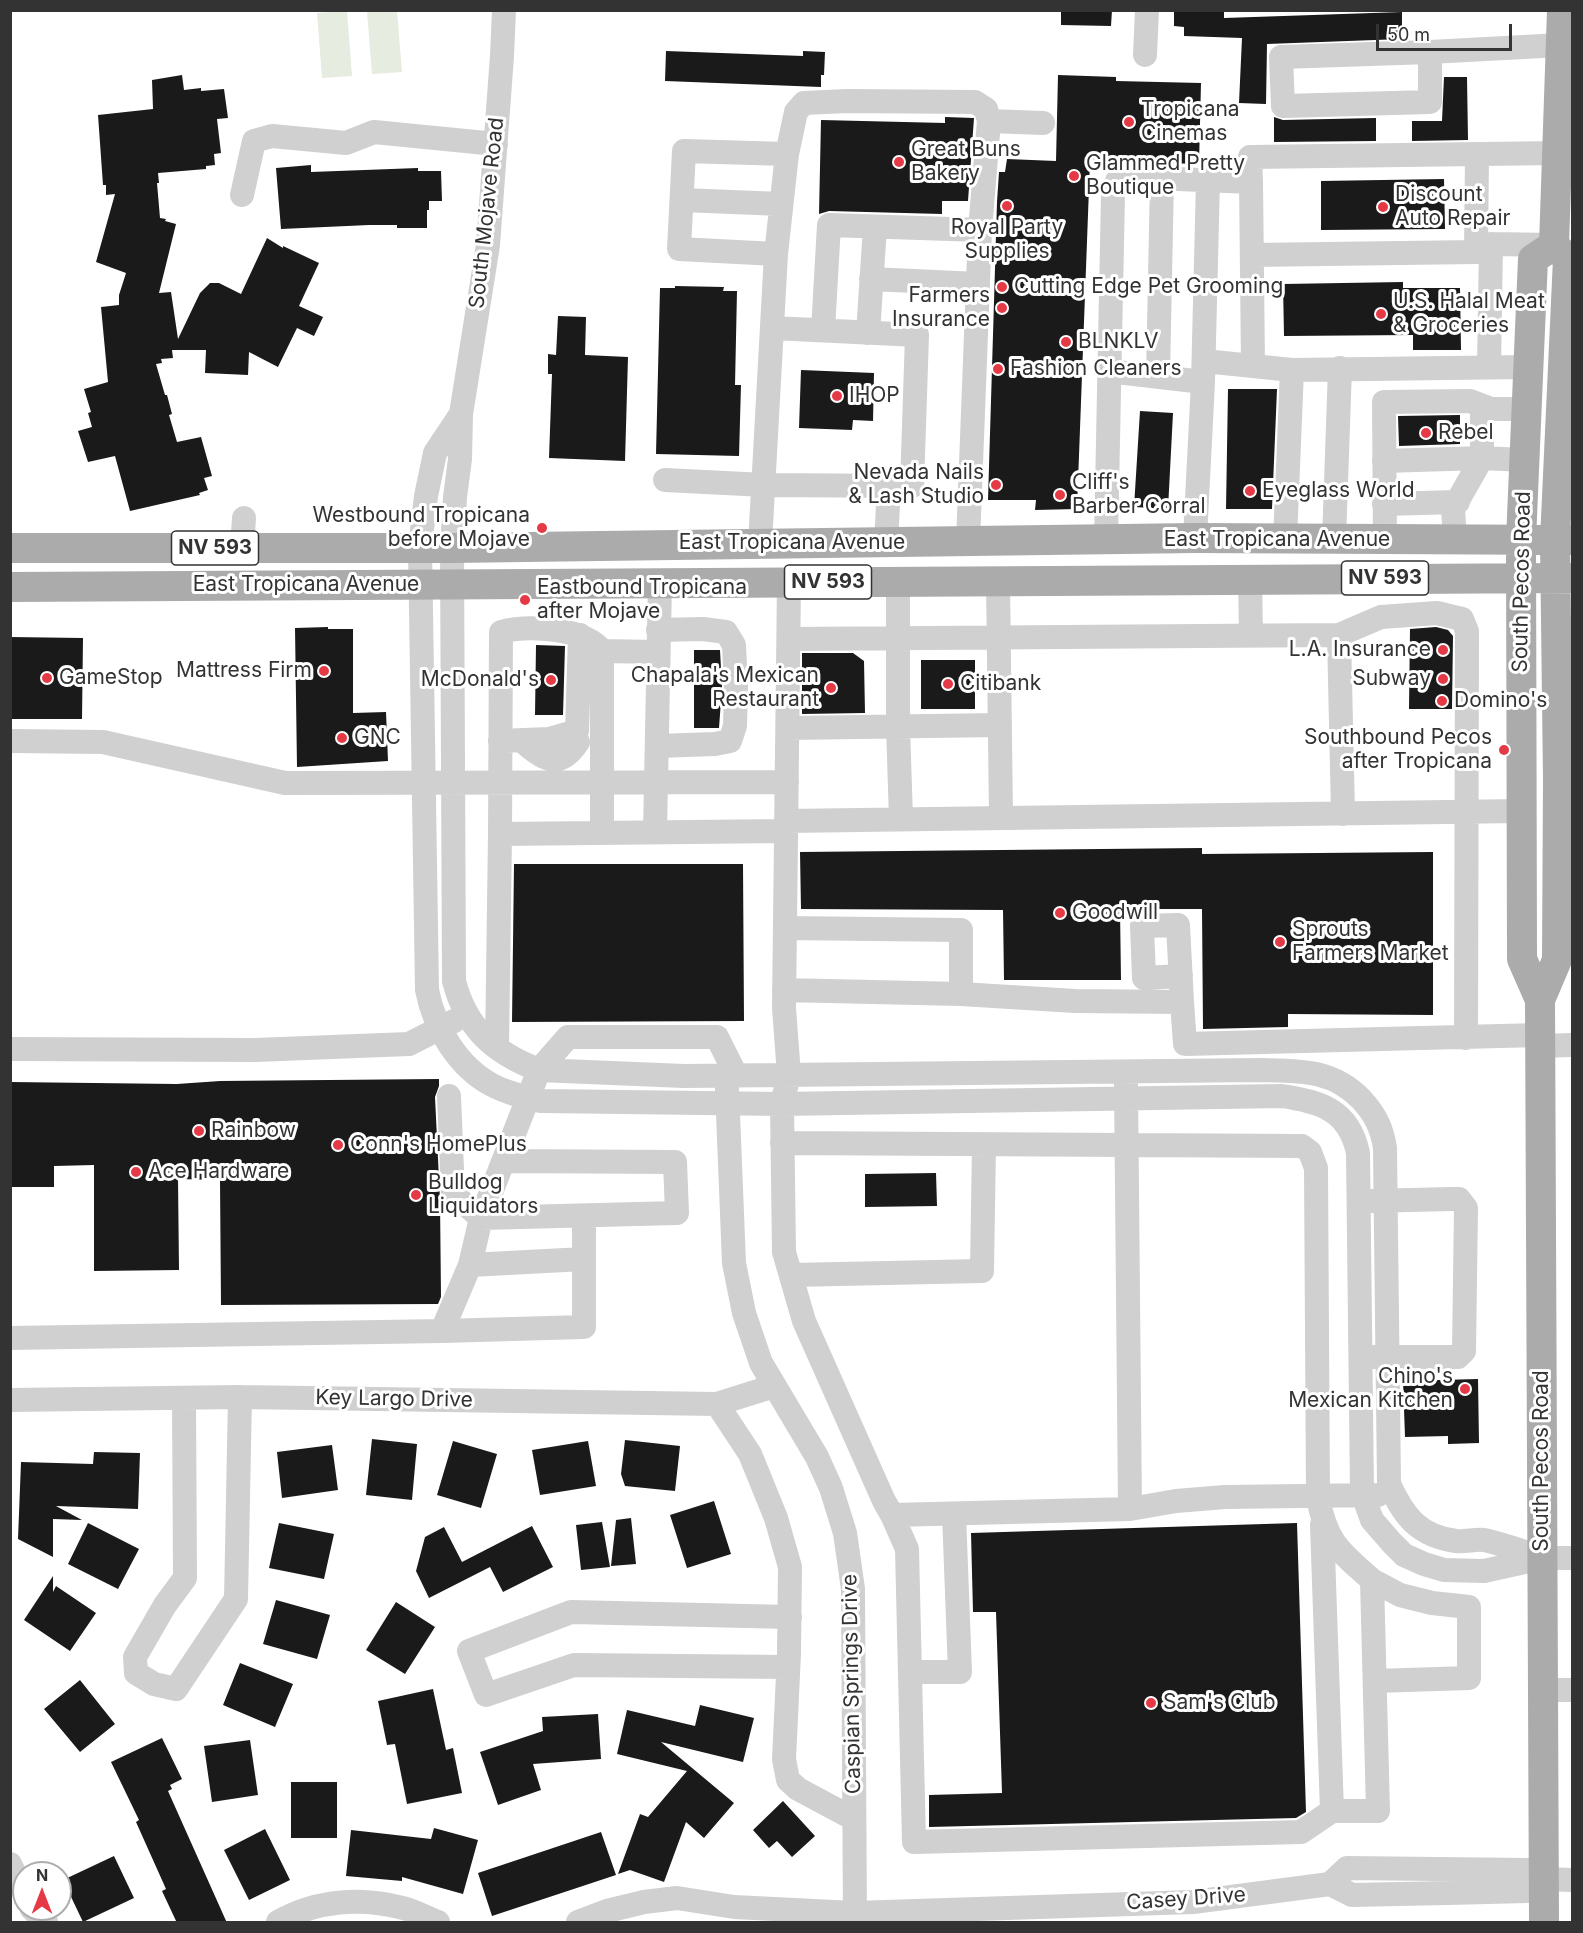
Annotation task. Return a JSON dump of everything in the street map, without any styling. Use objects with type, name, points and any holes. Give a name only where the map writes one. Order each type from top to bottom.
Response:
[{"type":"main road","points":[[1554,245],[1564,191],[1557,153],[1566,84],[1561,45],[1562,10]]},
{"type":"main road","name":"South Pecos Road","points":[[1540,1000],[1522,959],[1521,540],[1533,259],[1554,245],[1568,260],[1564,540],[1565,780],[1557,960],[1540,1000],[1543,1690],[1558,1879],[1544,1923]]},
{"type":"main road","name":"East Tropicana Avenue","points":[[19,551],[1195,538],[1564,540]]},
{"type":"main road","points":[[789,582],[795,574],[807,569],[940,558],[957,553],[968,542]]},
{"type":"main road","name":"East Tropicana Avenue","points":[[10,587],[1564,578]]},
{"type":"street","name":"South Mojave Road","points":[[504,10],[488,245],[461,414],[460,459],[452,548],[454,981],[459,1003],[475,1029],[497,1048],[522,1064],[539,1070]]},
{"type":"street","points":[[1145,55],[1147,10]]},
{"type":"street","points":[[1430,52],[1430,102],[1283,106],[1281,57],[1561,45]]},
{"type":"street","points":[[760,544],[776,254],[787,154],[796,112],[804,103],[847,101],[975,102],[986,109],[990,121],[980,230],[968,542]]},
{"type":"street","points":[[990,121],[1043,123]]},
{"type":"street","points":[[242,195],[254,141],[272,136],[346,143],[374,132],[495,144]]},
{"type":"street","points":[[776,254],[679,249],[684,151],[787,154]]},
{"type":"street","points":[[1253,366],[1250,157],[1557,153]]},
{"type":"street","points":[[1477,154],[1489,367]]},
{"type":"street","points":[[1106,540],[1113,194],[1117,181],[1128,177],[1251,182]]},
{"type":"street","points":[[1158,377],[1162,179]]},
{"type":"street","points":[[1195,538],[1203,371],[1208,180]]},
{"type":"street","points":[[682,201],[781,204]]},
{"type":"street","points":[[823,330],[829,225],[980,230]]},
{"type":"street","points":[[868,333],[875,227]]},
{"type":"street","points":[[1252,255],[1554,245]]},
{"type":"street","points":[[872,279],[978,284]]},
{"type":"street","points":[[665,480],[765,485],[912,486],[917,335],[773,328]]},
{"type":"street","points":[[1108,371],[1158,377],[1253,366],[1292,370],[1527,367]]},
{"type":"street","points":[[1334,540],[1340,368]]},
{"type":"street","points":[[1285,540],[1292,370]]},
{"type":"street","points":[[1385,540],[1384,402],[1470,401],[1491,410],[1526,409]]},
{"type":"street","points":[[1455,540],[1453,509],[1482,458],[1482,406]]},
{"type":"street","name":"South Mojave Road","points":[[461,414],[435,453],[426,496],[420,547],[427,990],[431,1009],[449,1046],[490,1084],[513,1094],[541,1101],[782,1104],[1282,1096],[1324,1106],[1344,1120],[1355,1139],[1358,1153],[1364,1496]]},
{"type":"street","points":[[1384,462],[1482,458],[1524,460]]},
{"type":"street","points":[[886,543],[889,486]]},
{"type":"street","points":[[1384,504],[1458,502]]},
{"type":"street","points":[[242,548],[244,518]]},
{"type":"street","points":[[1250,579],[1251,635]]},
{"type":"street","points":[[898,581],[898,726],[901,819]]},
{"type":"street","points":[[998,581],[1001,817]]},
{"type":"street","points":[[789,582],[784,990],[789,1075],[782,1104],[784,1252],[804,1321],[907,1549],[914,1842],[1301,1832],[1332,1811],[1378,1811],[1372,1580]]},
{"type":"street","points":[[656,832],[660,583]]},
{"type":"street","points":[[789,639],[1339,635],[1381,617],[1437,613],[1462,619],[1467,631],[1466,1038]]},
{"type":"street","points":[[602,651],[658,641],[703,629],[726,632],[734,645],[735,726],[730,741],[716,744],[657,746]]},
{"type":"street","points":[[497,1048],[500,782],[511,741],[501,632],[553,630],[580,635],[596,643],[602,651],[602,833]]},
{"type":"street","points":[[511,741],[549,739],[577,731],[580,635]]},
{"type":"street","points":[[1339,635],[1343,814]]},
{"type":"street","points":[[788,728],[1000,725]]},
{"type":"street","points":[[10,741],[103,742],[285,783],[787,782]]},
{"type":"street","points":[[511,741],[542,758],[556,760],[571,753],[578,742]]},
{"type":"street","points":[[500,834],[656,832],[901,819],[1521,811]]},
{"type":"street","points":[[785,928],[961,930],[961,993]]},
{"type":"street","points":[[1180,976],[1185,1044],[1466,1038],[1540,1041],[1572,1045]]},
{"type":"street","points":[[784,990],[961,993],[1075,1001],[1182,1002]]},
{"type":"street","points":[[10,1048],[255,1050],[409,1044],[467,1014]]},
{"type":"street","points":[[442,1331],[470,1264],[481,1218],[539,1070],[568,1037],[717,1037],[732,1075]]},
{"type":"street","points":[[539,1070],[684,1076],[1304,1071],[1334,1079],[1349,1087],[1371,1110],[1382,1129],[1385,1148],[1389,1484],[1407,1518],[1430,1535],[1458,1541],[1482,1540],[1543,1558]]},
{"type":"street","points":[[1126,1071],[1130,1509]]},
{"type":"street","name":"Caspian Springs Drive","points":[[732,1075],[728,1104],[734,1263],[744,1313],[761,1363],[817,1457],[831,1488],[845,1533],[853,1589],[855,1918]]},
{"type":"street","points":[[449,1096],[453,1194],[481,1218],[677,1213],[675,1162],[504,1161]]},
{"type":"street","points":[[782,1143],[1302,1146],[1310,1152],[1316,1167],[1320,1508],[1332,1811]]},
{"type":"street","points":[[790,1275],[982,1271],[984,1145]]},
{"type":"street","points":[[1359,1201],[1451,1198],[1459,1199],[1466,1208],[1464,1351],[1458,1357],[1360,1357]]},
{"type":"street","points":[[10,1338],[584,1327],[584,1216]]},
{"type":"street","points":[[470,1264],[584,1259]]},
{"type":"street","name":"Key Largo Drive","points":[[10,1400],[184,1399],[240,1396],[717,1404],[774,1386]]},
{"type":"street","points":[[184,1399],[185,1578],[165,1605],[135,1657],[136,1673],[154,1684],[176,1689],[236,1599],[240,1396]]},
{"type":"street","points":[[717,1404],[750,1454],[776,1518],[790,1567],[784,1759],[788,1780],[798,1789],[854,1819]]},
{"type":"street","points":[[892,1515],[1130,1509],[1176,1501],[1225,1497],[1320,1508],[1364,1496],[1394,1494]]},
{"type":"street","points":[[1364,1496],[1372,1520],[1392,1544],[1404,1555],[1444,1570],[1484,1571],[1543,1558],[1572,1558]]},
{"type":"street","points":[[1320,1508],[1334,1545],[1372,1580],[1400,1596],[1432,1603],[1469,1607],[1469,1678],[1375,1681]]},
{"type":"street","points":[[910,1672],[960,1672],[954,1514]]},
{"type":"street","points":[[788,1667],[574,1665],[486,1695],[469,1651],[571,1612],[790,1617]]},
{"type":"street","points":[[1543,1690],[1572,1690]]},
{"type":"street","name":"Casey Drive","points":[[578,1923],[607,1911],[644,1902],[677,1898],[734,1915],[855,1918],[1160,1913],[1192,1912],[1330,1884],[1352,1895],[1447,1893],[1528,1891],[1558,1879]]},
{"type":"street","points":[[278,1923],[292,1914],[327,1903],[357,1901],[404,1908],[438,1923]]},
{"type":"shaded area","points":[[347,11],[352,76],[322,78],[317,13]]},
{"type":"shaded area","points":[[367,11],[397,11],[402,72],[372,74]]},
{"type":"building","points":[[1061,10],[1112,10],[1111,26],[1061,25]]},
{"type":"building","points":[[1174,10],[1224,12],[1224,18],[1402,12],[1402,39],[1267,44],[1266,104],[1239,103],[1242,38],[1184,36],[1184,27],[1174,26]]},
{"type":"building","points":[[666,51],[803,56],[803,51],[825,52],[824,75],[821,75],[821,87],[665,81]]},
{"type":"building","points":[[182,75],[184,90],[224,89],[228,118],[217,119],[221,153],[214,154],[215,165],[206,166],[206,169],[158,173],[160,218],[176,224],[159,293],[171,292],[178,339],[200,293],[210,283],[219,283],[241,294],[267,238],[283,248],[283,246],[319,263],[299,306],[323,317],[314,336],[297,328],[278,367],[249,352],[248,375],[205,373],[206,350],[172,350],[173,358],[161,359],[162,363],[156,364],[165,395],[167,395],[172,414],[169,415],[177,442],[201,437],[212,476],[204,478],[208,490],[199,493],[200,495],[130,511],[115,456],[88,462],[78,431],[92,427],[88,413],[91,412],[84,389],[108,382],[101,307],[119,305],[119,295],[126,273],[96,262],[115,194],[106,195],[106,185],[103,185],[98,115],[153,109],[152,80]]},
{"type":"building","points":[[1058,75],[1116,77],[1116,81],[1201,83],[1199,164],[1090,161],[1077,509],[1035,510],[1036,500],[988,500],[997,202],[999,172],[1005,172],[1007,159],[1056,161]]},
{"type":"building","points":[[1444,77],[1467,77],[1468,140],[1412,141],[1412,121],[1442,121]]},
{"type":"building","name":"Great Buns Bakery","points":[[945,117],[974,118],[968,201],[942,201],[942,214],[829,211],[819,214],[821,120],[945,123]]},
{"type":"building","points":[[1274,117],[1283,120],[1376,118],[1376,141],[1274,142]]},
{"type":"building","points":[[311,165],[311,172],[418,168],[418,171],[441,171],[442,201],[429,201],[427,228],[369,225],[281,229],[276,168]]},
{"type":"building","points":[[1444,179],[1445,229],[1321,230],[1321,181]]},
{"type":"building","points":[[1403,282],[1403,288],[1460,288],[1461,350],[1413,350],[1413,335],[1284,336],[1283,284]]},
{"type":"building","points":[[675,286],[724,287],[723,291],[737,291],[735,385],[741,385],[739,456],[656,454],[660,288],[675,288]]},
{"type":"building","points":[[558,316],[586,317],[585,355],[628,357],[625,461],[549,458],[552,374],[548,374],[548,354],[556,355]]},
{"type":"building","name":"IHOP","points":[[801,370],[874,373],[873,421],[853,420],[852,430],[799,428]]},
{"type":"building","points":[[1228,389],[1277,389],[1272,509],[1226,509]]},
{"type":"building","points":[[1140,411],[1173,413],[1168,509],[1134,507]]},
{"type":"building","points":[[1460,415],[1460,444],[1399,446],[1398,416]]},
{"type":"building","points":[[328,627],[328,629],[353,629],[353,713],[386,712],[388,761],[297,767],[295,628]]},
{"type":"building","points":[[1436,627],[1448,630],[1453,636],[1452,709],[1409,709],[1410,629]]},
{"type":"building","name":"GameStop","points":[[10,637],[83,638],[82,719],[10,719]]},
{"type":"building","name":"McDonald's","points":[[536,645],[565,646],[563,715],[535,715]]},
{"type":"building","points":[[694,650],[720,650],[722,687],[719,728],[694,728]]},
{"type":"building","name":"Chapala's Mexican Restaurant","points":[[802,653],[853,653],[864,661],[865,713],[802,714]]},
{"type":"building","name":"Citibank","points":[[921,660],[975,660],[975,709],[921,709]]},
{"type":"building","points":[[1202,848],[1202,854],[1433,852],[1433,1015],[1288,1014],[1288,1027],[1203,1029],[1202,909],[1120,909],[1121,980],[1004,980],[1003,910],[801,909],[800,852]]},
{"type":"building","points":[[514,864],[743,864],[744,1021],[512,1022]]},
{"type":"building","points":[[439,1079],[435,1097],[440,1200],[441,1297],[438,1304],[221,1305],[220,1180],[178,1179],[179,1270],[94,1271],[94,1165],[54,1166],[54,1187],[10,1187],[10,1082],[177,1084],[220,1081]]},
{"type":"building","points":[[936,1173],[937,1206],[865,1207],[865,1174]]},
{"type":"building","points":[[1478,1379],[1479,1443],[1448,1444],[1448,1436],[1405,1437],[1403,1381]]},
{"type":"building","points":[[372,1439],[417,1444],[412,1500],[366,1495]]},
{"type":"building","points":[[625,1440],[680,1446],[675,1491],[625,1486],[621,1474]]},
{"type":"building","points":[[453,1441],[497,1454],[481,1508],[437,1495]]},
{"type":"building","points":[[588,1441],[596,1486],[540,1495],[532,1450]]},
{"type":"building","points":[[332,1445],[338,1490],[282,1498],[277,1452]]},
{"type":"building","points":[[94,1452],[140,1453],[138,1509],[56,1506],[82,1520],[53,1519],[53,1557],[18,1539],[21,1462],[93,1464]]},
{"type":"building","points":[[714,1501],[731,1554],[687,1568],[670,1515]]},
{"type":"building","points":[[631,1518],[636,1564],[611,1566],[616,1520]]},
{"type":"building","points":[[602,1522],[610,1567],[581,1570],[576,1525]]},
{"type":"building","points":[[88,1523],[139,1549],[118,1589],[68,1564]]},
{"type":"building","points":[[279,1523],[334,1534],[324,1579],[269,1568]]},
{"type":"building","name":"Sam's Club","points":[[1297,1523],[1306,1812],[1296,1818],[929,1827],[929,1795],[1002,1793],[996,1612],[973,1612],[971,1533]]},
{"type":"building","points":[[532,1526],[553,1567],[503,1592],[490,1567],[429,1598],[416,1571],[425,1537],[444,1527],[462,1562]]},
{"type":"building","points":[[53,1576],[53,1592],[56,1586],[96,1613],[70,1651],[24,1620]]},
{"type":"building","points":[[276,1600],[330,1615],[317,1659],[263,1644]]},
{"type":"building","points":[[396,1602],[435,1627],[405,1674],[366,1650]]},
{"type":"building","points":[[240,1663],[293,1684],[275,1727],[223,1705]]},
{"type":"building","points":[[80,1680],[115,1724],[80,1752],[44,1709]]},
{"type":"building","points":[[433,1689],[446,1750],[453,1748],[462,1793],[407,1804],[395,1744],[387,1745],[378,1701]]},
{"type":"building","points":[[700,1705],[754,1718],[743,1762],[661,1742],[734,1803],[704,1838],[686,1822],[664,1882],[630,1870],[618,1874],[640,1814],[648,1817],[687,1771],[617,1754],[627,1710],[695,1726]]},
{"type":"building","points":[[598,1714],[601,1759],[533,1764],[541,1790],[498,1805],[480,1752],[543,1731],[542,1717]]},
{"type":"building","points":[[162,1738],[182,1779],[170,1785],[172,1789],[168,1791],[227,1923],[177,1923],[162,1891],[166,1889],[136,1822],[139,1820],[111,1762]]},
{"type":"building","points":[[250,1740],[258,1795],[212,1802],[204,1746]]},
{"type":"building","points":[[291,1782],[337,1782],[337,1838],[291,1838]]},
{"type":"building","points":[[783,1801],[815,1836],[792,1857],[777,1841],[769,1848],[753,1830]]},
{"type":"building","points":[[434,1828],[478,1840],[463,1894],[402,1877],[402,1881],[346,1876],[351,1830],[431,1839]]},
{"type":"building","points":[[265,1829],[290,1880],[249,1900],[224,1850]]},
{"type":"building","points":[[601,1832],[616,1875],[492,1916],[478,1873]]},
{"type":"building","points":[[114,1856],[134,1898],[83,1922],[72,1899],[72,1876]]},
{"type":"place","name":"Tropicana Cinemas","points":[[1129,122]]},
{"type":"place","name":"Great Buns Bakery","points":[[899,162]]},
{"type":"place","name":"Glammed Pretty Boutique","points":[[1074,176]]},
{"type":"place","name":"Royal Party Supplies","points":[[1007,206]]},
{"type":"place","name":"Discount Auto Repair","points":[[1383,207]]},
{"type":"place","name":"Cutting Edge Pet Grooming","points":[[1002,287]]},
{"type":"place","name":"Farmers Insurance","points":[[1002,308]]},
{"type":"place","name":"U.S. Halal Meat & Groceries","points":[[1381,314]]},
{"type":"place","name":"BLNKLV","points":[[1066,342]]},
{"type":"place","name":"Fashion Cleaners","points":[[998,369]]},
{"type":"place","name":"IHOP","points":[[837,396]]},
{"type":"place","name":"Rebel","points":[[1426,433]]},
{"type":"place","name":"Nevada Nails & Lash Studio","points":[[996,485]]},
{"type":"place","name":"Eyeglass World","points":[[1250,491]]},
{"type":"place","name":"Cliff's Barber Corral","points":[[1060,495]]},
{"type":"place","name":"Westbound Tropicana before Mojave","points":[[542,528]]},
{"type":"place","name":"Eastbound Tropicana after Mojave","points":[[525,600]]},
{"type":"place","name":"L.A. Insurance","points":[[1443,650]]},
{"type":"place","name":"Mattress Firm","points":[[324,671]]},
{"type":"place","name":"GameStop","points":[[47,678]]},
{"type":"place","name":"Subway","points":[[1443,679]]},
{"type":"place","name":"McDonald's","points":[[551,680]]},
{"type":"place","name":"Citibank","points":[[948,684]]},
{"type":"place","name":"Chapala's Mexican Restaurant","points":[[831,688]]},
{"type":"place","name":"Domino's","points":[[1442,701]]},
{"type":"place","name":"GNC","points":[[342,738]]},
{"type":"place","name":"Southbound Pecos after Tropicana","points":[[1504,750]]},
{"type":"place","name":"Goodwill","points":[[1060,913]]},
{"type":"place","name":"Sprouts Farmers Market","points":[[1280,942]]},
{"type":"place","name":"Rainbow","points":[[199,1131]]},
{"type":"place","name":"Conn's HomePlus","points":[[338,1145]]},
{"type":"place","name":"Ace Hardware","points":[[136,1172]]},
{"type":"place","name":"Bulldog Liquidators","points":[[416,1195]]},
{"type":"place","name":"Chino's Mexican Kitchen","points":[[1465,1389]]},
{"type":"place","name":"Sam's Club","points":[[1151,1703]]}]
